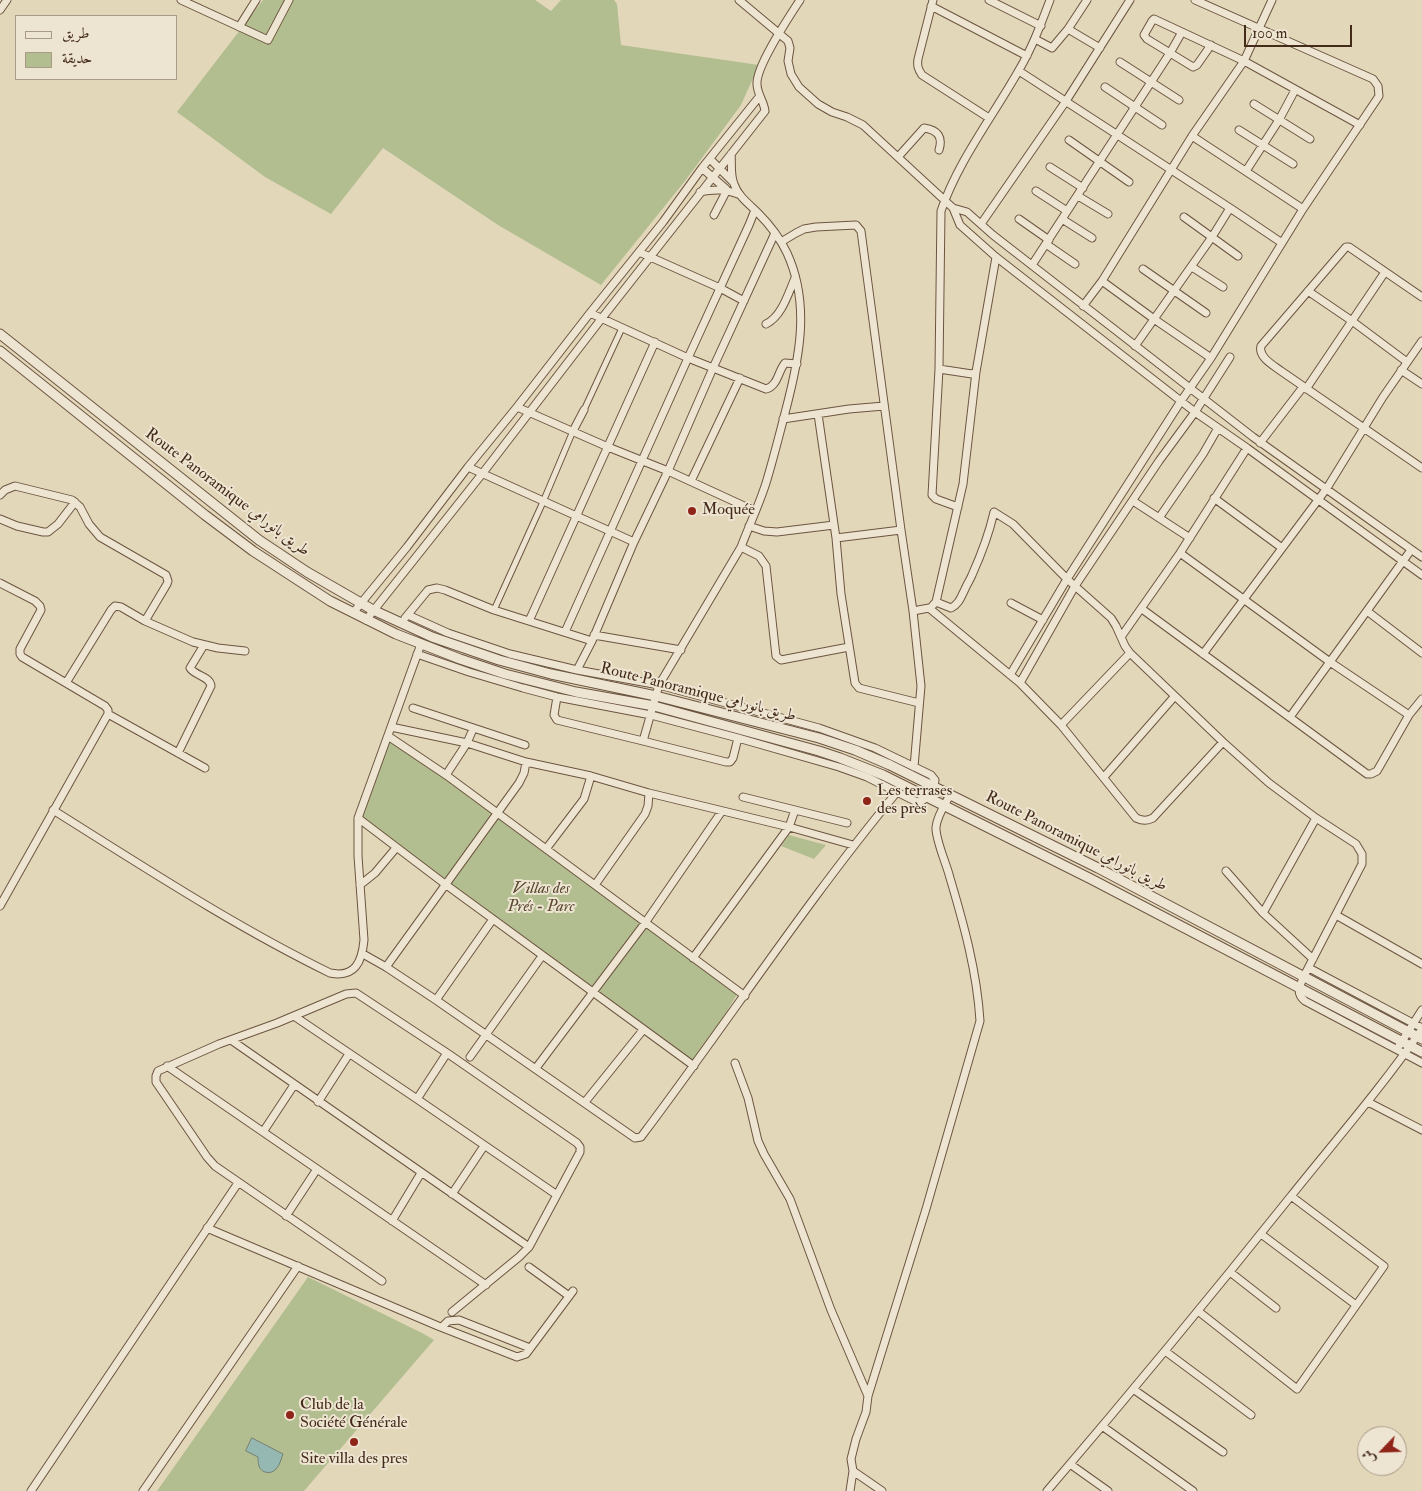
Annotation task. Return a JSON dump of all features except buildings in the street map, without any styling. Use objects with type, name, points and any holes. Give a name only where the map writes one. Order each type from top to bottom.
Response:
[{"type":"street","points":[[0,10],[7,0]]},
{"type":"street","points":[[181,0],[268,40],[289,0]]},
{"type":"street","points":[[239,27],[256,0]]},
{"type":"street","points":[[739,0],[788,41],[790,48],[788,61],[791,74],[799,87],[818,104],[863,125],[953,208],[967,212],[1032,266],[1203,399],[1260,442],[1421,556],[1413,568]]},
{"type":"street","points":[[366,620],[765,110],[759,97],[756,82],[779,34],[800,0]]},
{"type":"street","points":[[989,0],[1040,26]]},
{"type":"street","points":[[958,508],[936,499],[932,495],[939,369],[941,211],[944,200],[988,118],[1027,56],[1050,0]]},
{"type":"street","points":[[1035,39],[1052,48],[1068,29],[1087,0]]},
{"type":"street","points":[[981,224],[1066,101],[1130,0]]},
{"type":"street","points":[[1010,675],[1067,579],[1181,401],[1212,358],[1303,209],[1379,96],[1378,86],[1373,78],[1195,0]]},
{"type":"street","points":[[1083,306],[1102,281],[1192,136],[1244,61],[1272,0]]},
{"type":"street","points":[[988,118],[922,75],[918,70],[918,59],[932,3],[1027,56]]},
{"type":"street","points":[[1211,45],[1197,65],[1193,67],[1144,35],[1154,19],[1211,45],[1244,61],[1360,125]]},
{"type":"street","points":[[1068,29],[1100,48]]},
{"type":"street","points":[[1032,266],[1182,32]]},
{"type":"street","points":[[1120,62],[1179,100]]},
{"type":"street","points":[[1019,71],[1282,242]]},
{"type":"street","points":[[1105,87],[1162,125]]},
{"type":"street","points":[[1246,172],[1279,120],[1295,90]]},
{"type":"street","points":[[353,613],[639,252],[702,168],[759,97]]},
{"type":"street","points":[[1254,104],[1310,139]]},
{"type":"street","points":[[898,156],[924,128],[932,129],[938,135],[941,142],[939,150]]},
{"type":"street","points":[[1239,130],[1293,164]]},
{"type":"street","points":[[1192,136],[1303,209]]},
{"type":"street","points":[[1068,140],[1129,182]]},
{"type":"street","points":[[644,741],[659,685],[741,547],[765,484],[797,364],[801,327],[799,291],[791,264],[775,233],[738,194],[733,182],[731,154]]},
{"type":"street","points":[[710,159],[733,182]]},
{"type":"street","points":[[1050,167],[1083,188]]},
{"type":"street","points":[[702,168],[726,190]]},
{"type":"street","points":[[699,193],[709,190],[726,190],[738,194]]},
{"type":"street","points":[[714,215],[726,190]]},
{"type":"street","points":[[1036,191],[1067,211]]},
{"type":"street","points":[[1078,196],[1108,214]]},
{"type":"street","points":[[953,208],[960,225],[996,257],[1195,412],[1422,575]]},
{"type":"street","points":[[1135,346],[1175,291],[1230,208]]},
{"type":"street","points":[[565,632],[755,210]]},
{"type":"street","points":[[1184,217],[1238,256]]},
{"type":"street","points":[[1019,219],[1075,264]]},
{"type":"street","points":[[1062,219],[1092,238]]},
{"type":"street","points":[[781,242],[804,229],[856,225],[861,231],[913,611],[920,686],[914,767]]},
{"type":"street","points":[[577,670],[775,233]]},
{"type":"street","points":[[1422,295],[1346,247],[1259,350],[1261,355],[1304,388],[1422,468]]},
{"type":"street","points":[[639,252],[720,288],[744,301]]},
{"type":"street","points":[[913,611],[929,608],[936,602],[963,484],[976,372],[996,257]]},
{"type":"street","points":[[1192,266],[1223,287]]},
{"type":"street","points":[[1143,269],[1206,313]]},
{"type":"street","points":[[1260,442],[1304,388],[1385,272]]},
{"type":"street","points":[[766,324],[777,315],[795,278]]},
{"type":"street","points":[[1102,281],[1212,358]]},
{"type":"street","points":[[1308,292],[1352,321],[1407,362]]},
{"type":"street","points":[[590,313],[688,358],[766,389],[774,384],[783,364],[787,362],[797,364]]},
{"type":"street","points":[[494,610],[573,431],[622,328]]},
{"type":"street","name":"Route Panoramique طريق بانورامي","points":[[0,334],[243,528],[307,572],[373,610],[453,644],[525,667],[656,696],[837,744],[873,757],[1306,972],[1408,1032],[1421,1033]]},
{"type":"street","points":[[1203,654],[1327,488],[1363,428],[1422,341]]},
{"type":"street","points":[[529,621],[655,342]]},
{"type":"street","name":"Route Panoramique طريق بانورامي","points":[[0,351],[228,534],[304,585],[366,620],[420,644],[526,680],[840,758],[883,775],[1092,879],[1299,988],[1404,1048],[1422,1052]]},
{"type":"street","points":[[1020,684],[1075,586],[1176,436],[1195,412],[1230,357]]},
{"type":"street","points":[[939,369],[972,374],[976,372]]},
{"type":"street","points":[[1402,370],[1422,384]]},
{"type":"street","points":[[691,481],[740,378]]},
{"type":"street","points":[[783,419],[884,406]]},
{"type":"street","points":[[517,407],[691,481],[755,511]]},
{"type":"street","points":[[818,414],[836,538],[841,594],[857,686],[919,703]]},
{"type":"street","points":[[1159,518],[1203,454],[1218,428]]},
{"type":"street","points":[[1121,637],[1190,538],[1247,448]]},
{"type":"street","points":[[468,467],[634,542]]},
{"type":"street","points":[[0,495],[7,488],[15,486],[75,502],[80,507],[92,529],[100,537],[166,575],[167,584],[145,621]]},
{"type":"street","points":[[1214,498],[1282,548]]},
{"type":"street","points":[[1133,501],[1190,538]]},
{"type":"street","points":[[0,520],[17,526],[48,532],[58,524],[75,502]]},
{"type":"street","points":[[936,602],[951,608],[961,598],[972,578],[988,535],[994,512],[1013,524],[1067,579],[1111,618],[1130,653],[1223,742],[1269,783],[1316,818],[1356,844],[1362,854],[1362,864],[1299,988]]},
{"type":"street","points":[[749,526],[764,531],[778,532],[834,525]]},
{"type":"street","points":[[836,538],[901,530]]},
{"type":"street","points":[[741,547],[759,556],[766,566],[776,656],[778,659],[849,647]]},
{"type":"street","points":[[1290,717],[1411,550]]},
{"type":"street","points":[[1180,553],[1330,662],[1409,715]]},
{"type":"street","points":[[0,583],[38,603],[40,606],[41,610],[20,650],[22,657],[105,706],[108,710],[108,714],[0,906]]},
{"type":"street","points":[[401,623],[425,593],[432,588],[444,590],[494,610],[565,632],[593,638],[681,650]]},
{"type":"street","points":[[1011,603],[1043,620]]},
{"type":"street","points":[[66,683],[113,608],[118,606],[182,638],[218,648],[245,651]]},
{"type":"street","points":[[929,608],[1010,675],[1061,725],[1136,818],[1148,820],[1157,814],[1223,742]]},
{"type":"street","points":[[1142,609],[1363,772],[1371,774],[1377,771],[1409,715],[1422,699]]},
{"type":"street","points":[[1367,611],[1422,653]]},
{"type":"street","points":[[408,615],[448,633],[510,654],[577,670],[659,685],[838,734],[874,748],[933,776],[934,787]]},
{"type":"street","points":[[53,810],[179,890],[243,927],[330,972],[344,974],[350,972],[360,961],[363,954],[364,940],[358,856],[358,818],[420,644]]},
{"type":"street","points":[[178,753],[212,684],[209,680],[190,669],[190,666],[204,645]]},
{"type":"street","points":[[1061,725],[1130,653]]},
{"type":"street","points":[[417,654],[469,672],[557,697],[652,711],[852,771],[917,802],[928,797]]},
{"type":"street","points":[[557,697],[554,716],[557,720],[728,762],[733,758],[738,738]]},
{"type":"street","points":[[1104,777],[1174,697]]},
{"type":"street","points":[[413,708],[525,745]]},
{"type":"street","points":[[108,714],[205,768]]},
{"type":"street","points":[[391,727],[467,743],[526,762],[591,776],[649,793],[789,827],[853,845]]},
{"type":"street","points":[[397,742],[402,729]]},
{"type":"street","points":[[446,775],[467,743],[473,729]]},
{"type":"street","points":[[388,736],[446,775],[745,996]]},
{"type":"street","points":[[386,967],[498,814],[522,778],[526,762]]},
{"type":"street","points":[[546,849],[584,799],[591,776]]},
{"type":"street","points":[[363,954],[436,1000],[635,1138],[641,1137],[853,845],[897,792]]},
{"type":"street","points":[[596,885],[645,814],[649,793]]},
{"type":"street","points":[[850,1491],[853,1472],[851,1459],[856,1439],[866,1412],[868,1396],[926,1209],[980,1021],[973,967],[937,831],[938,820],[950,795]]},
{"type":"street","points":[[743,797],[847,823]]},
{"type":"street","points":[[693,958],[789,827],[795,810]]},
{"type":"street","points":[[536,1068],[645,922],[722,811]]},
{"type":"street","points":[[358,818],[542,956],[694,1066]]},
{"type":"street","points":[[1263,913],[1316,818]]},
{"type":"street","points":[[360,886],[375,873],[396,848]]},
{"type":"street","points":[[1226,871],[1263,913],[1313,958]]},
{"type":"street","points":[[1336,915],[1422,964]]},
{"type":"street","points":[[436,1000],[493,919]]},
{"type":"street","points":[[470,1057],[542,956]]},
{"type":"street","points":[[1046,1491],[1165,1351],[1368,1102],[1404,1048],[1421,1033],[1414,1023],[1306,972]]},
{"type":"street","points":[[382,1281],[220,1171],[211,1162],[156,1082],[156,1073],[160,1069],[231,1040],[346,994],[356,993],[579,1145],[580,1152],[529,1247],[452,1312]]},
{"type":"street","points":[[1404,1048],[1408,1032],[1422,1010]]},
{"type":"street","points":[[294,1016],[557,1195]]},
{"type":"street","points":[[585,1102],[644,1030]]},
{"type":"street","points":[[231,1040],[529,1247]]},
{"type":"street","points":[[1404,1048],[1422,1063]]},
{"type":"street","points":[[417,1099],[446,1053]]},
{"type":"street","points":[[318,1102],[349,1054]]},
{"type":"street","points":[[735,1063],[748,1098],[758,1141],[790,1199],[831,1310],[868,1396]]},
{"type":"street","points":[[167,1066],[486,1285]]},
{"type":"street","points":[[263,1132],[294,1085]]},
{"type":"street","points":[[1368,1102],[1422,1130]]},
{"type":"street","points":[[452,1194],[484,1146]]},
{"type":"street","points":[[286,1216],[316,1169]]},
{"type":"street","points":[[392,1221],[422,1173]]},
{"type":"street","points":[[31,1491],[238,1183]]},
{"type":"street","points":[[1198,1311],[1297,1389],[1384,1266],[1291,1196]]},
{"type":"street","points":[[207,1228],[514,1357],[523,1356],[571,1294],[529,1267]]},
{"type":"street","points":[[1261,1234],[1356,1305]]},
{"type":"street","points":[[143,1491],[298,1266]]},
{"type":"street","points":[[1230,1272],[1276,1308]]},
{"type":"street","points":[[442,1327],[448,1321],[458,1320],[530,1348]]},
{"type":"street","points":[[1165,1351],[1251,1415]]},
{"type":"street","points":[[1133,1389],[1223,1452]]},
{"type":"street","points":[[1102,1426],[1193,1491]]},
{"type":"street","points":[[1070,1464],[1108,1491]]},
{"type":"street","points":[[853,1472],[882,1491]]},
{"type":"green space","points":[[263,0],[535,0],[551,11],[561,0],[614,0],[617,4],[621,45],[759,65],[741,105],[685,181],[601,285],[498,225],[383,148],[331,214],[265,177],[177,112]]},
{"type":"green space","name":"Villas des Prés - Parc","points":[[388,736],[739,991],[694,1066],[358,818]]},
{"type":"green space","points":[[789,835],[826,845],[814,859],[781,846]]},
{"type":"green space","name":"Club de la Société Générale","points":[[308,1277],[434,1340],[304,1491],[157,1491]]},
{"type":"water","points":[[252,1438],[283,1454],[274,1471],[264,1472],[260,1468],[258,1457],[246,1451]]},
{"type":"place","name":"Moquée","points":[[692,511]]},
{"type":"place","name":"Les terrases des près","points":[[867,801]]},
{"type":"place","name":"Club de la Société Générale","points":[[290,1415]]},
{"type":"place","name":"Site villa des pres","points":[[354,1442]]}]
